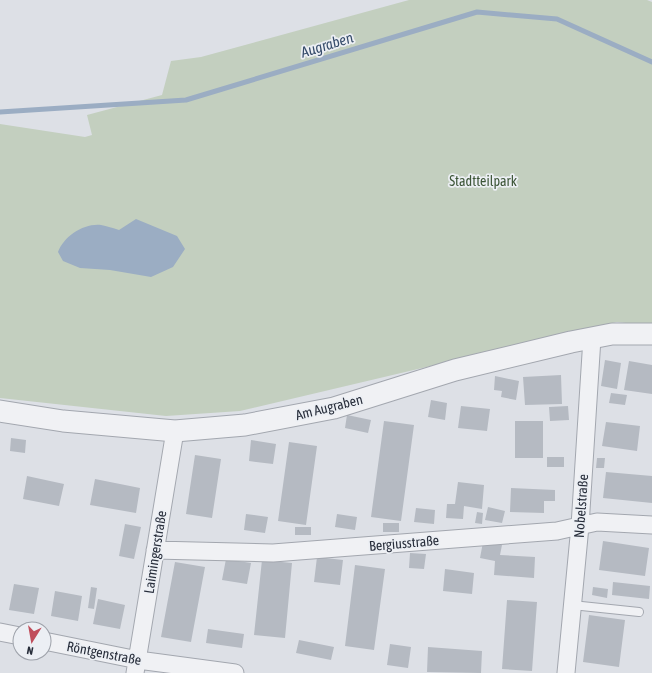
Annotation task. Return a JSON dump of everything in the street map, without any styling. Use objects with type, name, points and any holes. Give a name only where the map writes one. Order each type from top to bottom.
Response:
[{"type":"street","name":"Am Augraben","points":[[0,411],[63,421],[175,431],[244,425],[334,408],[455,370],[592,338],[612,334],[652,334]]},
{"type":"street","name":"Nobelstraße","points":[[566,673],[580,526],[592,338]]},
{"type":"street","name":"Laimingerstraße","points":[[136,666],[175,431]]},
{"type":"street","name":"Bergiusstraße","points":[[155,550],[273,553],[557,531],[597,522],[652,524]]},
{"type":"street","points":[[0,632],[12,634]]},
{"type":"street","name":"Röntgenstraße","points":[[52,643],[136,666],[235,673]]},
{"type":"lane","points":[[572,605],[639,612]]},
{"type":"green space","name":"Stadtteilpark","points":[[409,0],[647,0],[652,2],[652,326],[617,322],[240,411],[166,416],[0,398],[0,124],[85,137],[92,135],[87,115],[162,95],[171,61],[201,57]]},
{"type":"water","points":[[136,219],[177,236],[185,249],[173,267],[151,277],[110,270],[80,268],[63,261],[58,252],[70,236],[82,228],[101,225],[119,230]]},
{"type":"building","points":[[605,360],[621,363],[617,389],[601,386]]},
{"type":"building","points":[[629,361],[652,365],[652,394],[624,390]]},
{"type":"building","points":[[561,375],[562,404],[525,405],[523,377]]},
{"type":"building","points":[[495,376],[519,381],[516,400],[501,397],[502,391],[494,390]]},
{"type":"building","points":[[611,393],[627,395],[625,405],[609,403]]},
{"type":"building","points":[[431,400],[447,403],[445,420],[428,417]]},
{"type":"building","points":[[461,406],[490,409],[487,431],[458,428]]},
{"type":"building","points":[[568,406],[569,420],[550,421],[549,407]]},
{"type":"building","points":[[347,415],[371,420],[368,433],[345,428]]},
{"type":"building","points":[[384,421],[414,425],[401,521],[371,517]]},
{"type":"building","points":[[515,421],[543,421],[543,458],[515,458]]},
{"type":"building","points":[[606,422],[640,426],[637,451],[602,446]]},
{"type":"building","points":[[11,438],[26,440],[25,453],[10,451]]},
{"type":"building","points":[[251,440],[276,444],[273,464],[249,461]]},
{"type":"building","points":[[289,442],[317,446],[306,525],[278,521]]},
{"type":"building","points":[[195,455],[221,459],[212,518],[186,514]]},
{"type":"building","points":[[547,457],[564,457],[564,467],[547,467]]},
{"type":"building","points":[[597,458],[605,458],[604,468],[596,468]]},
{"type":"building","points":[[606,472],[652,476],[652,503],[603,498]]},
{"type":"building","points":[[27,476],[64,484],[59,506],[23,499]]},
{"type":"building","points":[[95,479],[140,488],[136,513],[90,505]]},
{"type":"building","points":[[458,482],[484,485],[482,509],[464,506],[463,519],[446,518],[447,504],[455,504]]},
{"type":"building","points":[[511,488],[555,490],[555,501],[544,501],[544,513],[510,512]]},
{"type":"building","points":[[488,507],[505,511],[502,523],[485,520]]},
{"type":"building","points":[[416,508],[435,510],[434,524],[414,522]]},
{"type":"building","points":[[477,512],[483,513],[482,524],[475,523]]},
{"type":"building","points":[[246,514],[268,517],[265,533],[244,530]]},
{"type":"building","points":[[337,514],[357,517],[355,530],[335,527]]},
{"type":"building","points":[[383,523],[399,523],[399,532],[383,532]]},
{"type":"building","points":[[125,524],[141,527],[134,559],[119,556]]},
{"type":"building","points":[[295,527],[311,527],[311,535],[295,535]]},
{"type":"building","points":[[603,541],[649,548],[645,576],[599,570]]},
{"type":"building","points":[[483,542],[502,545],[500,555],[535,557],[534,578],[494,575],[495,561],[480,558]]},
{"type":"building","points":[[410,553],[426,554],[424,569],[409,568]]},
{"type":"building","points":[[317,557],[343,560],[340,585],[314,582]]},
{"type":"building","points":[[226,559],[251,563],[247,584],[222,580]]},
{"type":"building","points":[[262,560],[292,563],[285,638],[254,635]]},
{"type":"building","points":[[175,562],[205,567],[191,642],[161,637]]},
{"type":"building","points":[[355,565],[385,569],[374,650],[345,646]]},
{"type":"building","points":[[445,569],[474,573],[472,594],[443,591]]},
{"type":"building","points":[[613,582],[650,586],[649,599],[612,595]]},
{"type":"building","points":[[14,584],[39,588],[34,614],[9,610]]},
{"type":"building","points":[[91,587],[97,588],[94,609],[88,608]]},
{"type":"building","points":[[593,587],[608,589],[607,598],[592,595]]},
{"type":"building","points":[[55,591],[82,596],[78,621],[51,616]]},
{"type":"building","points":[[98,599],[125,605],[120,629],[93,624]]},
{"type":"building","points":[[507,600],[537,602],[532,671],[502,669]]},
{"type":"building","points":[[589,615],[625,620],[619,667],[583,662]]},
{"type":"building","points":[[208,629],[244,634],[242,648],[206,643]]},
{"type":"building","points":[[299,640],[334,647],[331,660],[296,653]]},
{"type":"building","points":[[390,644],[411,647],[408,668],[387,665]]},
{"type":"building","points":[[428,647],[482,651],[481,673],[427,672]]},
{"type":"waterway","name":"Augraben","points":[[0,112],[186,100],[477,12],[557,19],[652,62]]}]
